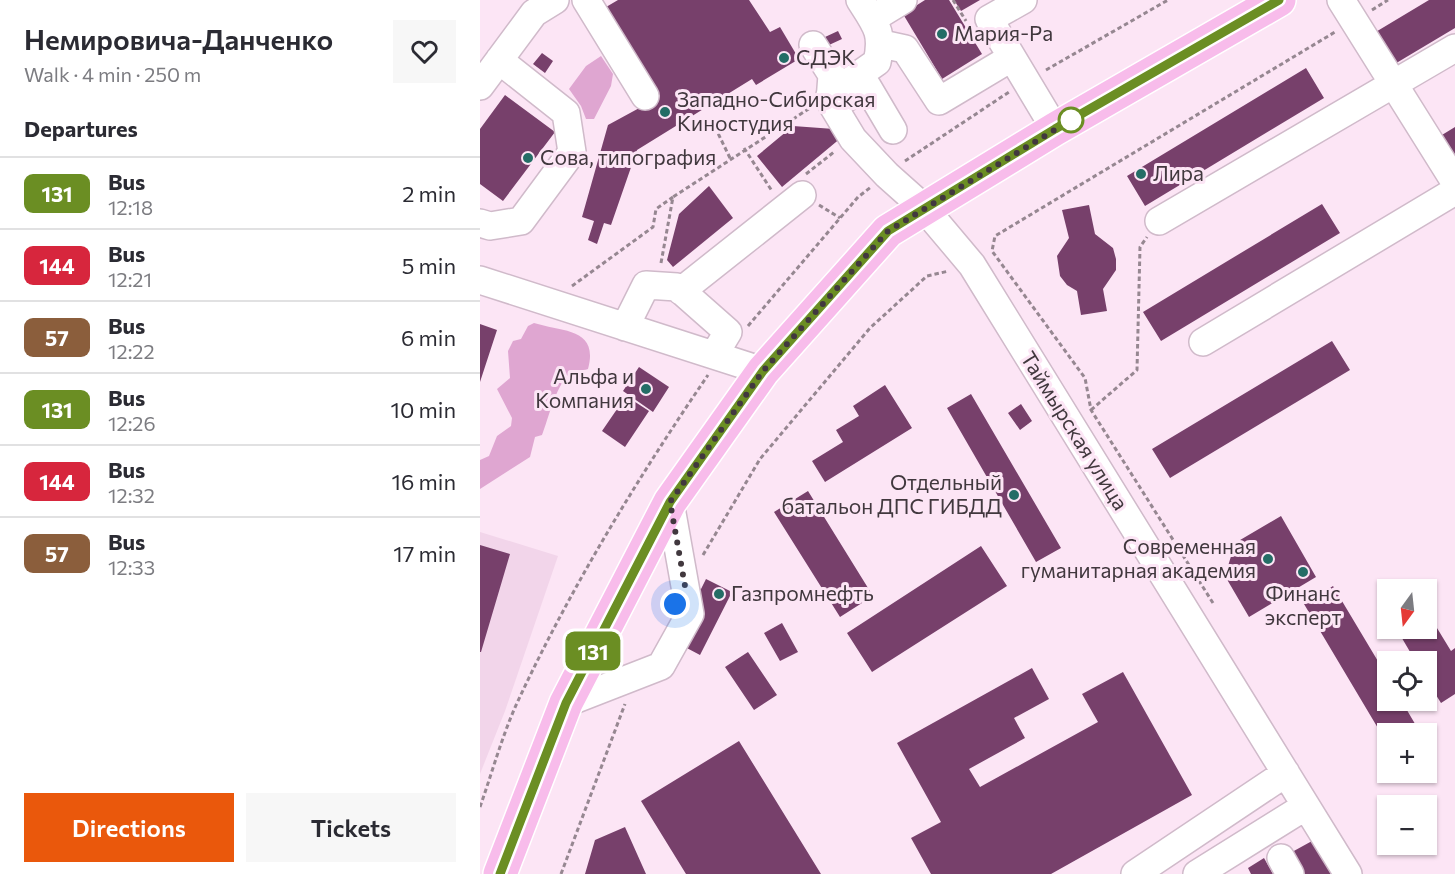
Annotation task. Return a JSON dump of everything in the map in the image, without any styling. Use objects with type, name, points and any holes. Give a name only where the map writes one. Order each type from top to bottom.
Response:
[{"type":"main road","points":[[500,874],[566,703],[670,502],[763,371],[888,231],[1055,129],[1279,0]]},
{"type":"street","points":[[480,86],[534,13],[555,0]]},
{"type":"street","points":[[586,0],[645,96]]},
{"type":"street","points":[[871,21],[903,0]]},
{"type":"street","points":[[1023,0],[989,19],[1055,129]]},
{"type":"street","points":[[1348,10],[1455,182]]},
{"type":"street","points":[[871,21],[905,49],[939,101],[1011,58]]},
{"type":"street","points":[[831,101],[877,62],[871,21]]},
{"type":"street","points":[[813,45],[832,75],[831,101]]},
{"type":"street","points":[[1159,221],[1455,48]]},
{"type":"street","points":[[480,223],[490,226],[521,221],[572,152],[567,113],[499,60]]},
{"type":"street","points":[[831,101],[867,86],[894,130]]},
{"type":"street","name":"Таймырская улица","points":[[831,101],[853,139],[887,175],[924,208],[972,265],[1348,874]]},
{"type":"street","points":[[1203,342],[1455,191]]},
{"type":"street","points":[[669,288],[790,197]]},
{"type":"street","points":[[480,280],[763,371]]},
{"type":"street","points":[[625,327],[646,285],[669,288],[728,332],[714,355]]},
{"type":"street","points":[[566,703],[661,666],[690,614],[670,502]]},
{"type":"street","points":[[1135,874],[1286,773]]},
{"type":"street","points":[[1196,833],[1211,870],[1306,806]]},
{"type":"path","points":[[1213,603],[1092,410],[1085,378],[992,251],[995,236],[1348,10]]},
{"type":"path","points":[[550,302],[653,227],[656,209],[744,148],[831,101]]},
{"type":"path","points":[[715,127],[730,158]]},
{"type":"path","points":[[744,148],[790,197]]},
{"type":"path","points":[[669,288],[673,197]]},
{"type":"path","points":[[1092,410],[1137,370],[1140,247],[1159,221]]},
{"type":"path","points":[[685,586],[760,459],[870,328],[927,276],[946,270],[953,272]]},
{"type":"path","points":[[561,874],[635,676]]},
{"type":"shaded area","points":[[601,56],[613,74],[611,86],[594,119],[586,119],[581,106],[569,89],[586,66]]},
{"type":"shaded area","points":[[534,323],[567,331],[583,339],[588,346],[590,356],[588,369],[575,371],[564,380],[556,395],[542,435],[535,437],[530,457],[480,489],[480,460],[489,456],[497,436],[511,426],[512,418],[497,389],[510,378],[508,351],[513,341],[521,339],[528,326]]},
{"type":"shaded area","points":[[480,532],[558,556],[505,711],[480,774]]},
{"type":"building","name":"Западно-Сибирская Киностудия","points":[[618,0],[749,0],[770,32],[780,27],[799,59],[756,85],[752,79],[637,150],[611,225],[604,223],[597,244],[588,240],[594,221],[582,217],[608,125],[654,100],[601,10]]},
{"type":"building","name":"Мария-Ра","points":[[925,0],[949,0],[982,54],[942,79],[903,14]]},
{"type":"building","points":[[954,0],[980,0],[961,11]]},
{"type":"building","points":[[1429,0],[1455,0],[1455,28],[1393,65],[1374,33]]},
{"type":"building","points":[[838,31],[842,39],[829,45],[825,37]]},
{"type":"building","points":[[542,53],[553,61],[545,73],[533,64]]},
{"type":"building","points":[[1306,68],[1324,98],[1145,206],[1127,176]]},
{"type":"building","points":[[505,95],[555,132],[503,201],[480,184],[480,129]]},
{"type":"building","points":[[793,126],[834,129],[842,137],[782,187],[757,156]]},
{"type":"building","points":[[1455,127],[1455,168],[1437,138]]},
{"type":"building","points":[[709,186],[733,218],[673,267],[667,260],[679,214]]},
{"type":"building","points":[[1322,204],[1340,233],[1161,341],[1143,312]]},
{"type":"building","points":[[1089,205],[1095,234],[1113,248],[1116,270],[1103,289],[1107,311],[1081,315],[1077,291],[1067,285],[1060,276],[1057,256],[1069,238],[1062,210]]},
{"type":"building","points":[[480,324],[497,330],[480,382]]},
{"type":"building","points":[[1332,341],[1350,370],[1170,478],[1152,449]]},
{"type":"building","name":"Альфа и Компания","points":[[639,367],[669,387],[653,412],[623,391]]},
{"type":"building","points":[[885,385],[912,428],[825,482],[812,461],[843,442],[836,430],[859,416],[853,406]]},
{"type":"building","name":"Отдельный батальон ДПС ГИБДД","points":[[971,394],[1061,548],[1036,562],[947,408]]},
{"type":"building","points":[[626,396],[649,411],[625,447],[602,431]]},
{"type":"building","points":[[1021,404],[1032,421],[1020,430],[1008,413]]},
{"type":"building","points":[[808,491],[873,596],[840,617],[774,512]]},
{"type":"building","name":"Современная гуманитарная академия","points":[[1281,516],[1316,577],[1249,617],[1225,576],[1235,543]]},
{"type":"building","points":[[480,545],[510,554],[481,652],[480,652]]},
{"type":"building","points":[[981,546],[1007,586],[872,672],[847,633]]},
{"type":"building","points":[[706,579],[732,592],[700,655],[666,637],[693,585],[701,589]]},
{"type":"building","points":[[1333,586],[1377,660],[1377,711],[1407,711],[1415,723],[1377,723],[1377,727],[1304,604]]},
{"type":"building","points":[[782,623],[798,652],[780,661],[764,633]]},
{"type":"building","points":[[1437,628],[1451,651],[1455,648],[1455,694],[1441,703],[1437,697],[1437,651],[1410,651],[1402,639],[1437,639]]},
{"type":"building","points":[[748,652],[777,695],[754,710],[725,667]]},
{"type":"building","points":[[1032,668],[1049,699],[1014,718],[1025,738],[969,769],[980,787],[1098,722],[1082,694],[1123,672],[1192,795],[1051,874],[931,874],[911,838],[941,822],[897,743]]},
{"type":"building","points":[[739,741],[821,874],[686,874],[641,801]]},
{"type":"building","points":[[625,827],[646,874],[585,874],[595,840]]},
{"type":"building","points":[[1312,841],[1331,874],[1305,874],[1292,852]]},
{"type":"building","points":[[1264,858],[1273,874],[1251,874],[1248,868]]},
{"type":"bus line","name":"131","points":[[500,874],[566,703],[670,502],[763,371],[888,231],[1055,129],[1279,0]]},
{"type":"place","name":"Мария-Ра","points":[[942,34]]},
{"type":"place","name":"СДЭК","points":[[784,58]]},
{"type":"place","name":"Западно-Сибирская Киностудия","points":[[665,112]]},
{"type":"place","name":"Сова, типография","points":[[528,158]]},
{"type":"place","name":"Лира","points":[[1141,174]]},
{"type":"place","name":"Альфа и Компания","points":[[646,389]]},
{"type":"place","name":"Отдельный батальон ДПС ГИБДД","points":[[1014,495]]},
{"type":"place","name":"Современная гуманитарная академия","points":[[1268,559]]},
{"type":"place","name":"Финанс эксперт","points":[[1303,572]]},
{"type":"place","name":"Газпромнефть","points":[[719,594]]},
{"type":"route","points":[[675,604],[685,586],[670,502],[763,371],[888,231],[1076,117],[1071,120]]}]
